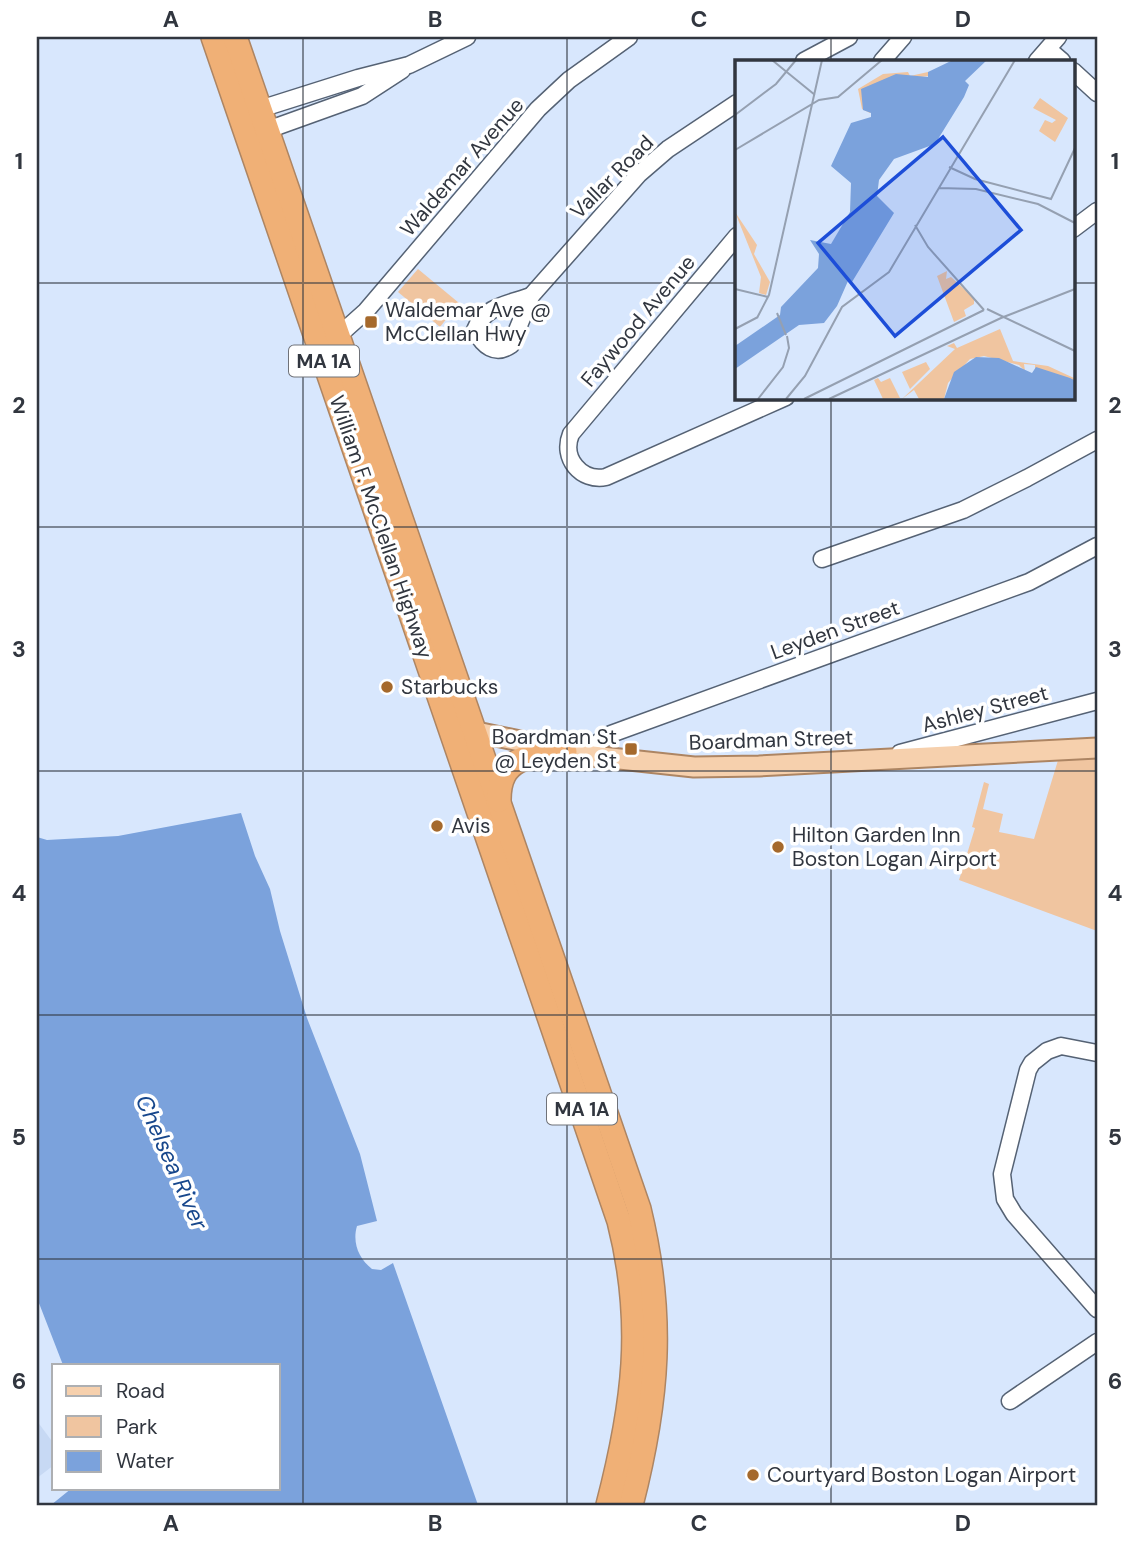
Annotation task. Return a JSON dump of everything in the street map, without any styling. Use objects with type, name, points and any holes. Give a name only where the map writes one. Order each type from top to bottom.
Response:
[{"type":"highway","name":"William F. McClellan Highway","points":[[213,37],[258,125],[338,336],[631,1182],[647,1245],[655,1310],[656,1367],[648,1435],[631,1505]]},
{"type":"highway","name":"William F. McClellan Highway","points":[[234,37],[258,125],[449,726],[608,1184],[624,1240],[634,1307],[634,1374],[626,1430],[608,1505]]},
{"type":"highway","points":[[500,807],[502,779],[511,765],[530,757],[565,752]]},
{"type":"main road","name":"Boardman Street","points":[[449,726],[592,757],[720,767],[1097,748]]},
{"type":"street","points":[[258,125],[362,96],[409,65],[467,37]]},
{"type":"street","name":"Waldemar Avenue","points":[[338,336],[370,306],[547,99],[584,68],[629,37]]},
{"type":"street","points":[[806,60],[849,37]]},
{"type":"street","points":[[883,60],[899,38]]},
{"type":"street","points":[[258,125],[358,78],[409,65]]},
{"type":"street","points":[[1074,72],[1097,93]]},
{"type":"street","name":"Vallar Road","points":[[531,296],[639,174],[668,149],[735,104]]},
{"type":"street","points":[[1074,228],[1097,211]]},
{"type":"street","name":"Faywood Avenue","points":[[735,238],[571,435],[568,448],[572,464],[587,476],[601,478],[743,415]]},
{"type":"street","points":[[743,415],[756,399]]},
{"type":"street","points":[[743,415],[781,399]]},
{"type":"street","points":[[822,559],[963,510],[1097,440]]},
{"type":"street","name":"Leyden Street","points":[[592,757],[599,742],[611,734],[1029,582],[1097,546]]},
{"type":"street","name":"Ashley Street","points":[[884,758],[1097,701]]},
{"type":"street","points":[[959,755],[963,736]]},
{"type":"street","points":[[1097,1053],[1061,1046],[1047,1051],[1032,1062],[1021,1092],[1002,1174],[1005,1199],[1014,1214],[1097,1309]]},
{"type":"street","points":[[1010,1401],[1097,1342]]},
{"type":"shaded area","points":[[37,1421],[52,1441],[52,1467],[37,1478]]},
{"type":"green space","points":[[418,269],[459,303],[440,327],[398,292]]},
{"type":"green space","points":[[1097,756],[1097,931],[959,880],[975,828],[972,827],[984,782],[989,784],[983,809],[1003,814],[999,832],[1034,839],[1059,757]]},
{"type":"water","name":"Chelsea River","points":[[241,813],[255,856],[270,889],[307,1018],[360,1154],[377,1221],[357,1226],[355,1238],[358,1250],[372,1269],[381,1270],[393,1263],[478,1505],[51,1505],[70,1490],[280,1490],[280,1364],[63,1364],[37,1298],[37,837],[47,840],[118,836]]},
{"type":"place","name":"Waldemar Ave @ McClellan Hwy","points":[[371,322]]},
{"type":"place","name":"Starbucks","points":[[387,687]]},
{"type":"place","name":"Boardman St @ Leyden St","points":[[631,749]]},
{"type":"place","name":"Avis","points":[[437,826]]},
{"type":"place","name":"Hilton Garden Inn Boston Logan Airport","points":[[778,847]]},
{"type":"place","name":"Courtyard Boston Logan Airport","points":[[753,1475]]}]
